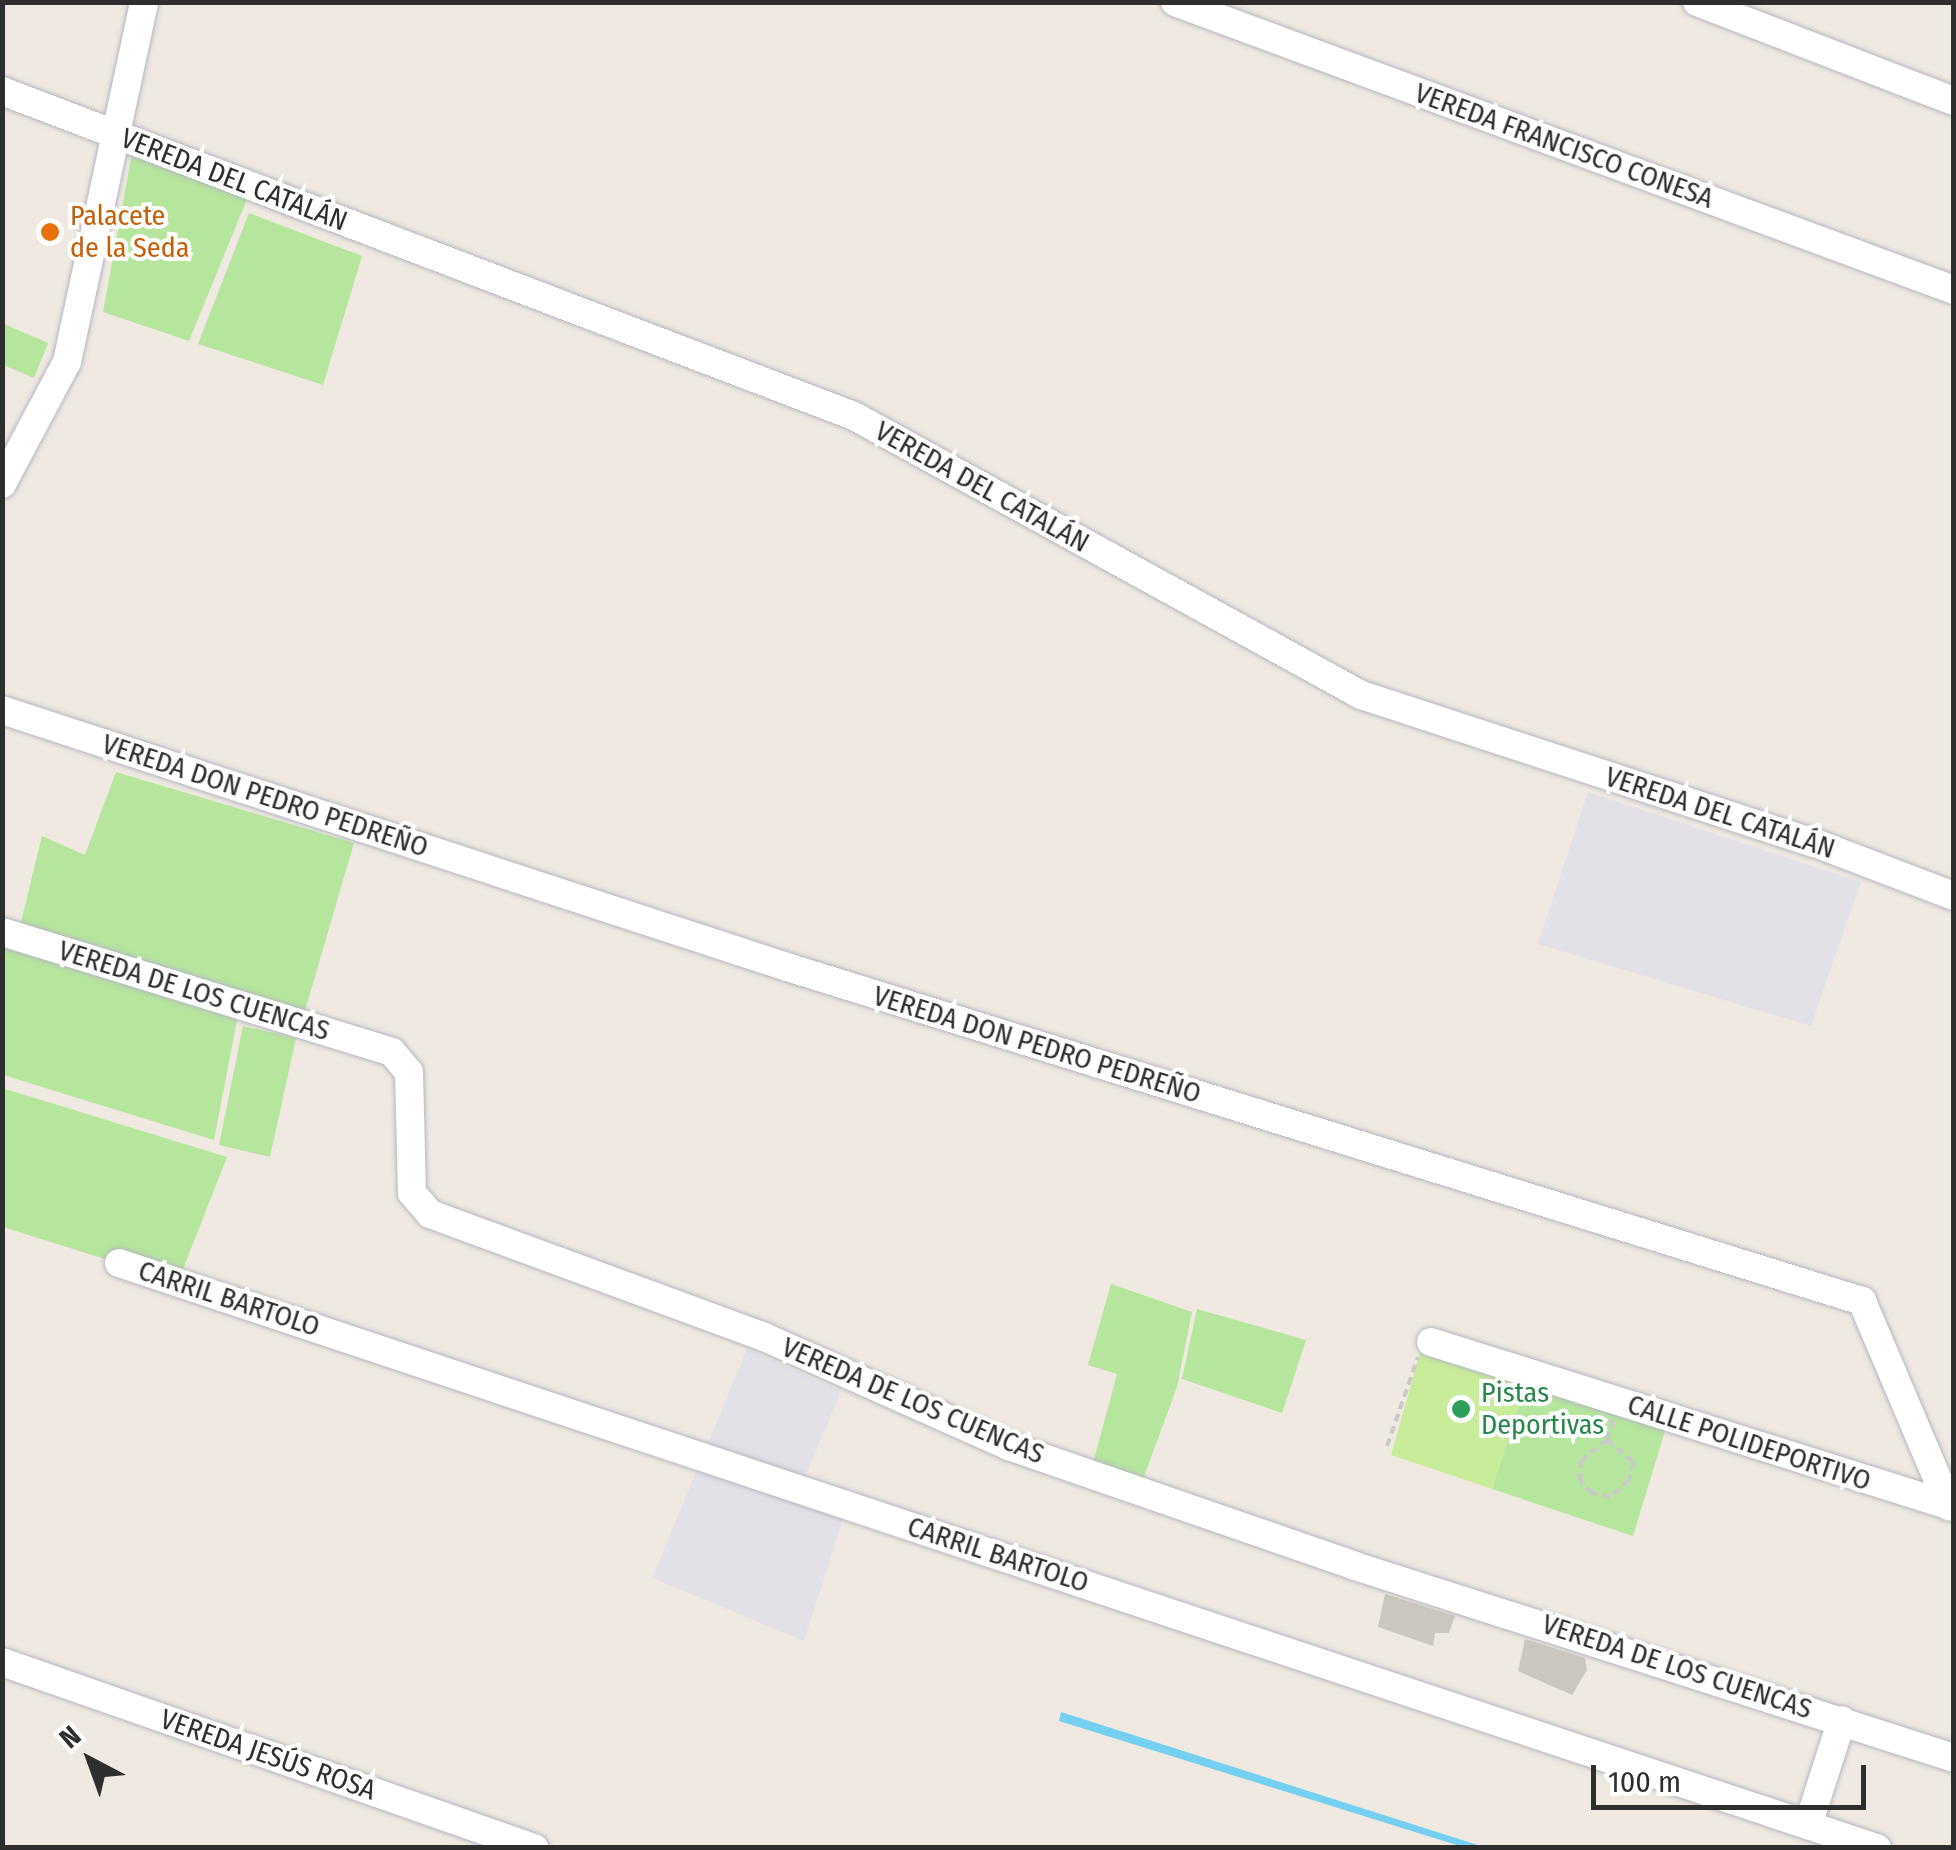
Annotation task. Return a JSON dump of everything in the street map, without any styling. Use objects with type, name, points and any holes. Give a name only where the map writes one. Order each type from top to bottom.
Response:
[{"type":"street","points":[[2,484],[67,362],[111,133],[144,2]]},
{"type":"street","name":"VEREDA FRANCISCO CONESA","points":[[1174,2],[1954,290]]},
{"type":"street","points":[[1697,2],[1954,101]]},
{"type":"street","name":"VEREDA DEL CATALÁN","points":[[2,91],[854,416],[1361,695],[1816,843],[1954,896]]},
{"type":"street","name":"VEREDA DON PEDRO PEDREÑO","points":[[2,710],[787,967],[1862,1301],[1951,1506]]},
{"type":"street","name":"VEREDA DE LOS CUENCAS","points":[[2,932],[392,1052],[409,1072],[412,1193],[430,1214],[764,1338],[1008,1446],[1364,1569],[1954,1758]]},
{"type":"street","name":"CARRIL BARTOLO","points":[[119,1263],[1877,1848]]},
{"type":"street","name":"CALLE POLIDEPORTIVO","points":[[1427,1341],[1951,1506]]},
{"type":"street","name":"VEREDA JESÚS ROSA","points":[[2,1662],[534,1848]]},
{"type":"street","points":[[1808,1824],[1842,1720]]},
{"type":"path","points":[[1386,1446],[1427,1341]]},
{"type":"path","points":[[1607,1440],[1633,1462],[1630,1480],[1610,1496],[1592,1493],[1580,1481],[1581,1461],[1607,1440],[1619,1401]]},
{"type":"shaded area","points":[[1588,792],[1861,882],[1811,1026],[1538,944]]},
{"type":"shaded area","points":[[747,1349],[841,1391],[797,1497],[844,1516],[804,1641],[652,1578]]},
{"type":"green space","points":[[132,153],[247,199],[189,341],[103,312]]},
{"type":"green space","points":[[249,213],[362,256],[323,385],[198,344]]},
{"type":"green space","points":[[2,323],[48,343],[34,378],[3,365]]},
{"type":"green space","points":[[116,772],[354,843],[304,1014],[20,926],[42,836],[85,855]]},
{"type":"green space","points":[[2,945],[237,1020],[214,1140],[3,1075]]},
{"type":"green space","points":[[243,1026],[296,1038],[270,1157],[219,1145]]},
{"type":"green space","points":[[2,1088],[227,1157],[178,1282],[3,1227]]},
{"type":"green space","points":[[1111,1284],[1192,1312],[1177,1387],[1143,1479],[1093,1463],[1117,1374],[1088,1365]]},
{"type":"green space","points":[[1197,1309],[1306,1340],[1282,1413],[1182,1379]]},
{"type":"green space","name":"Pistas Deportivas","points":[[1421,1350],[1526,1383],[1492,1489],[1391,1455]]},
{"type":"green space","points":[[1526,1383],[1668,1421],[1633,1536],[1492,1489]]},
{"type":"water","points":[[1061,1712],[1484,1847],[1463,1847],[1059,1721]]},
{"type":"building","points":[[1385,1594],[1455,1616],[1449,1633],[1435,1633],[1433,1646],[1378,1627]]},
{"type":"building","points":[[1525,1639],[1585,1658],[1587,1670],[1572,1695],[1518,1671]]},
{"type":"place","name":"Palacete de la Seda","points":[[50,232]]},
{"type":"place","name":"Pistas Deportivas","points":[[1461,1409]]}]
